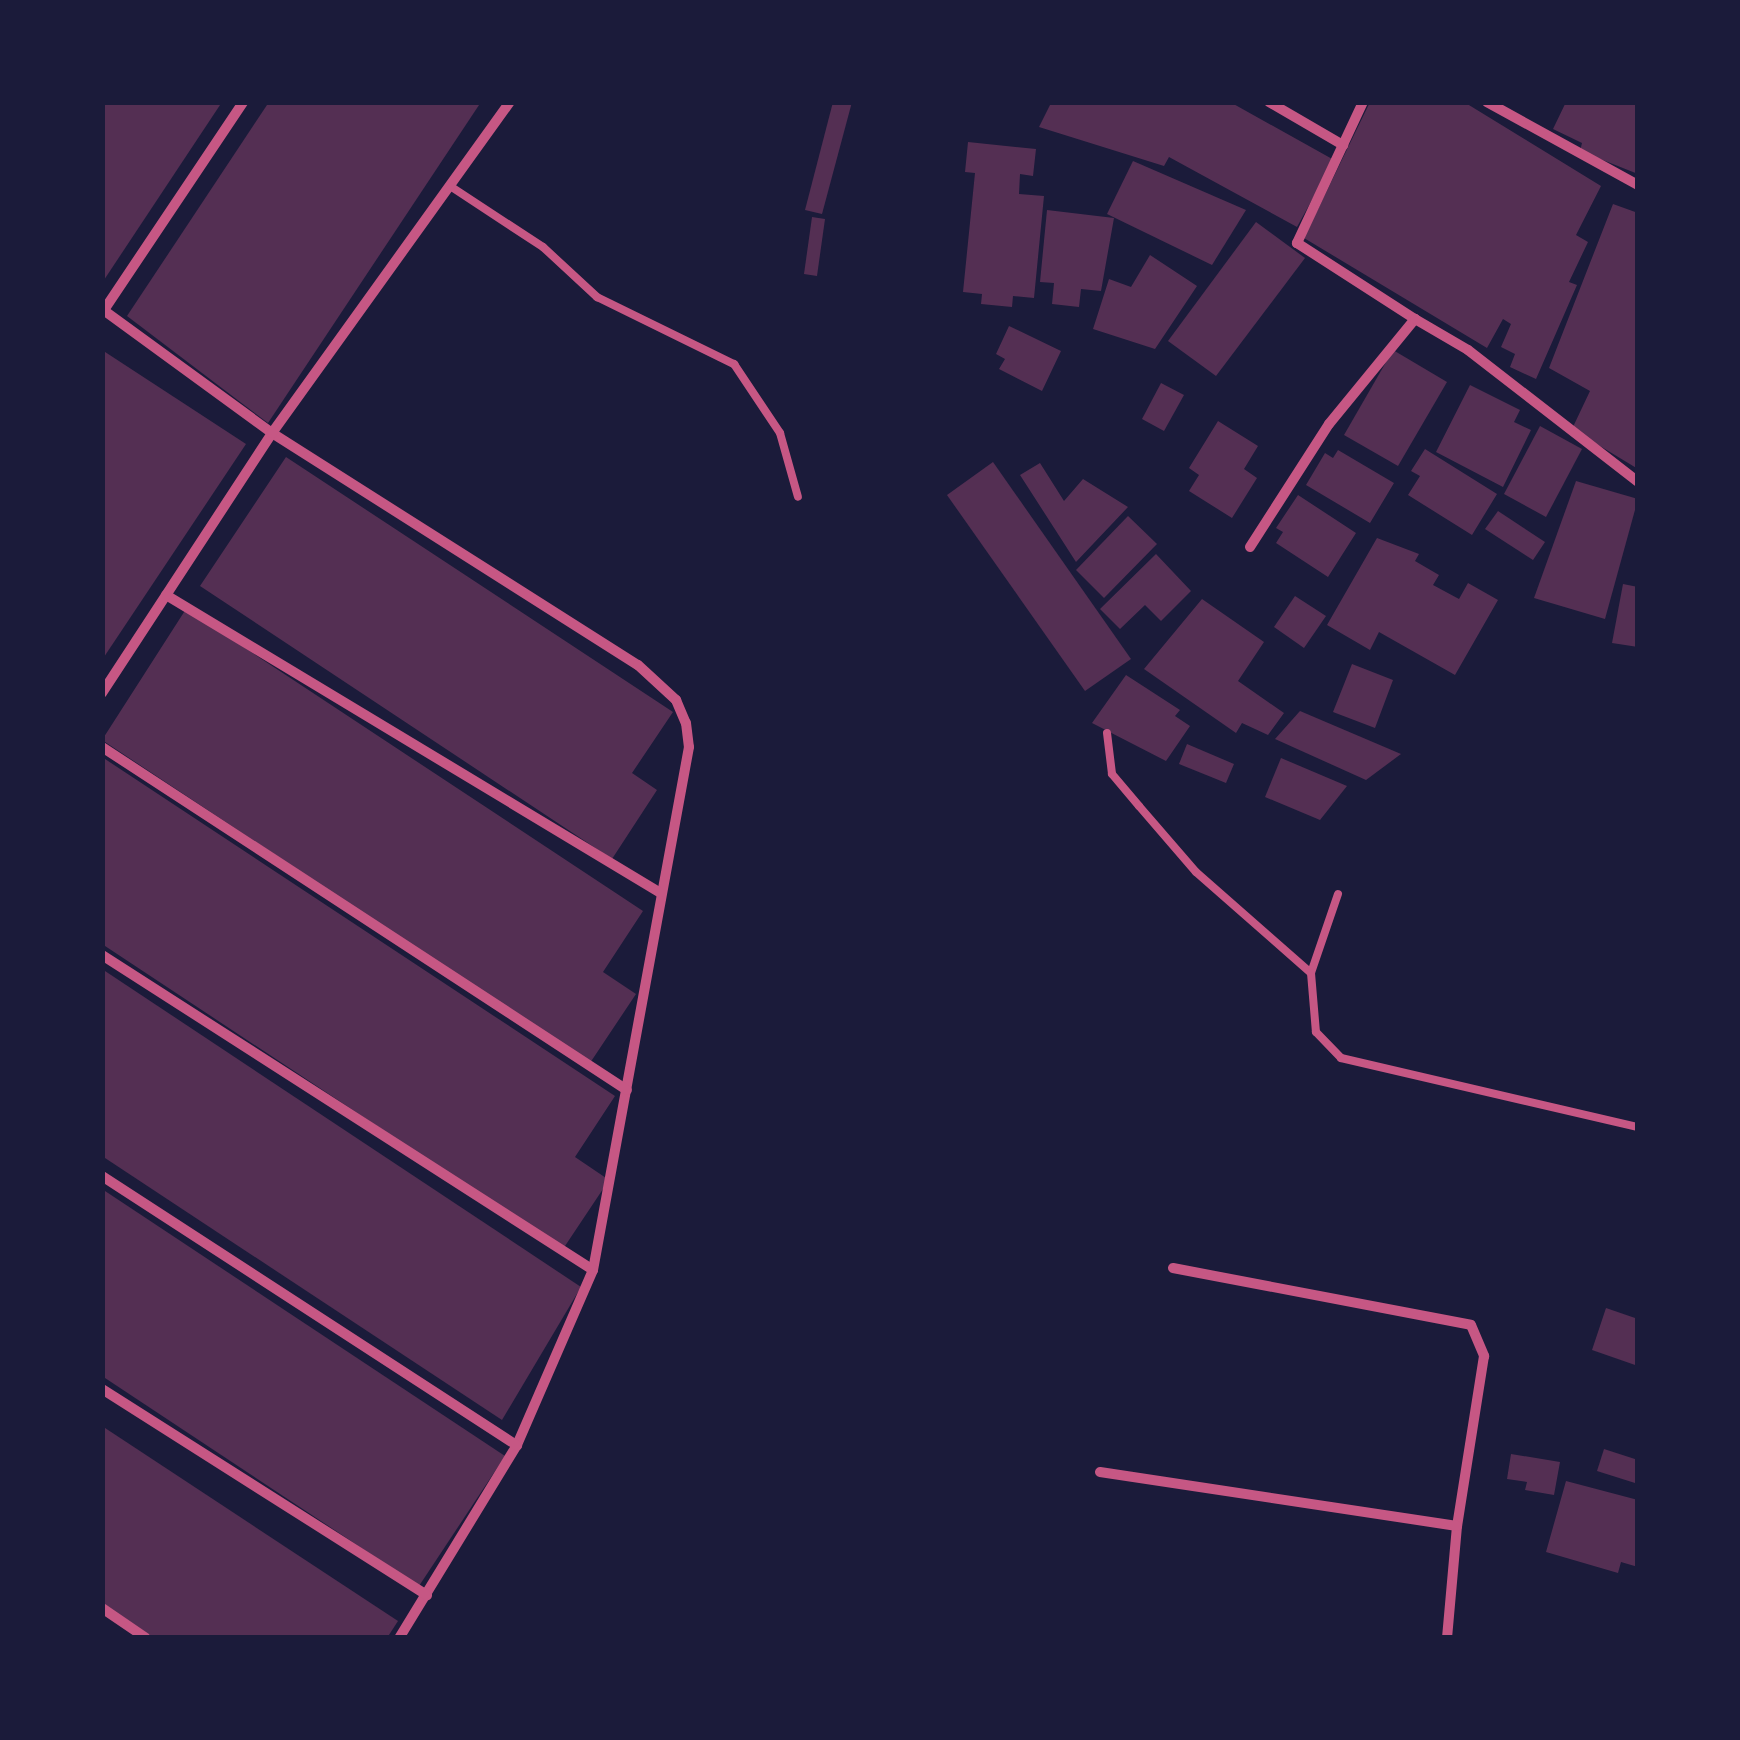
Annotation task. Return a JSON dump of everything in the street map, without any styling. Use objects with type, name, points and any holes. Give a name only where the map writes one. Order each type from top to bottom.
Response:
[{"type":"street","points":[[242,102],[103,311],[272,433],[638,666],[676,700],[689,748],[593,1270],[518,1445],[399,1638]]},
{"type":"street","points":[[102,692],[272,433],[510,102]]},
{"type":"street","points":[[1268,102],[1343,145]]},
{"type":"street","points":[[1363,102],[1297,243],[1468,350],[1638,482]]},
{"type":"street","points":[[1487,102],[1638,185]]},
{"type":"street","points":[[1250,547],[1329,424],[1415,319]]},
{"type":"street","points":[[166,594],[660,892]]},
{"type":"street","points":[[102,748],[627,1090]]},
{"type":"street","points":[[102,955],[593,1270]]},
{"type":"street","points":[[102,1176],[518,1445]]},
{"type":"street","points":[[1173,1268],[1471,1325],[1484,1356],[1457,1526],[1447,1638]]},
{"type":"street","points":[[102,1389],[427,1595]]},
{"type":"street","points":[[1100,1472],[1457,1526]]},
{"type":"street","points":[[102,1608],[146,1638]]},
{"type":"lane","points":[[450,186],[544,246],[596,297],[734,364],[780,433],[798,497]]},
{"type":"lane","points":[[1107,733],[1112,774],[1139,806],[1196,872],[1311,972]]},
{"type":"lane","points":[[1338,894],[1311,972],[1316,1032],[1341,1058],[1638,1127]]},
{"type":"building","points":[[102,102],[222,102],[102,283]]},
{"type":"building","points":[[269,102],[481,102],[268,423],[127,316]]},
{"type":"building","points":[[833,102],[852,102],[822,214],[805,210]]},
{"type":"building","points":[[1045,102],[1230,102],[1334,160],[1297,227],[1169,157],[1164,166],[1039,127],[1050,105]]},
{"type":"building","points":[[1370,102],[1464,102],[1601,186],[1576,235],[1588,242],[1569,282],[1577,285],[1536,379],[1510,367],[1515,354],[1501,347],[1511,324],[1503,319],[1487,348],[1304,238]]},
{"type":"building","points":[[1566,102],[1638,102],[1638,174],[1580,151],[1582,143],[1553,129]]},
{"type":"building","points":[[968,142],[1036,149],[1033,176],[1020,174],[1019,194],[1044,196],[1034,298],[1013,296],[1012,307],[981,304],[982,294],[963,292],[975,173],[965,172]]},
{"type":"building","points":[[1133,161],[1246,210],[1212,265],[1107,214]]},
{"type":"building","points":[[1613,204],[1638,213],[1638,469],[1572,429],[1590,391],[1549,368]]},
{"type":"building","points":[[1047,210],[1114,218],[1101,291],[1081,289],[1079,307],[1052,304],[1054,283],[1040,282]]},
{"type":"building","points":[[812,217],[825,219],[817,276],[804,274]]},
{"type":"building","points":[[1256,222],[1305,258],[1216,376],[1168,341]]},
{"type":"building","points":[[1150,255],[1197,286],[1155,349],[1093,329],[1109,279],[1131,287]]},
{"type":"building","points":[[1009,326],[1061,351],[1042,391],[999,369],[1005,359],[996,354]]},
{"type":"building","points":[[102,350],[246,444],[102,660]]},
{"type":"building","points":[[1393,350],[1447,382],[1398,466],[1344,435]]},
{"type":"building","points":[[1161,383],[1184,395],[1164,431],[1142,419]]},
{"type":"building","points":[[1470,385],[1520,410],[1514,422],[1531,430],[1503,487],[1436,452]]},
{"type":"building","points":[[1218,421],[1258,446],[1244,469],[1257,478],[1232,518],[1189,491],[1199,475],[1189,468]]},
{"type":"building","points":[[1540,426],[1582,449],[1546,517],[1504,494]]},
{"type":"building","points":[[1425,449],[1497,494],[1472,535],[1408,495],[1420,476],[1411,471]]},
{"type":"building","points":[[1338,450],[1394,483],[1370,523],[1306,485],[1325,453],[1333,458]]},
{"type":"building","points":[[286,457],[673,712],[632,773],[657,790],[612,859],[200,586]]},
{"type":"building","points":[[993,462],[1131,659],[1085,691],[947,495]]},
{"type":"building","points":[[1040,463],[1064,501],[1083,479],[1128,507],[1076,562],[1020,475]]},
{"type":"building","points":[[1576,481],[1638,499],[1605,619],[1534,598]]},
{"type":"building","points":[[1298,495],[1356,533],[1328,577],[1276,543],[1283,532],[1276,528]]},
{"type":"building","points":[[1498,511],[1545,542],[1533,560],[1485,529]]},
{"type":"building","points":[[1128,516],[1157,544],[1104,598],[1076,570]]},
{"type":"building","points":[[1377,538],[1419,554],[1415,561],[1439,575],[1433,585],[1459,599],[1468,583],[1498,600],[1455,675],[1379,632],[1370,650],[1327,625]]},
{"type":"building","points":[[1156,554],[1191,591],[1161,621],[1145,605],[1120,629],[1100,609]]},
{"type":"building","points":[[1623,584],[1638,587],[1638,647],[1612,643]]},
{"type":"building","points":[[1295,596],[1326,616],[1304,648],[1274,627]]},
{"type":"building","points":[[1202,599],[1264,642],[1238,681],[1284,713],[1268,735],[1242,723],[1236,733],[1144,669]]},
{"type":"building","points":[[186,609],[643,911],[603,972],[636,994],[590,1063],[102,740]]},
{"type":"building","points":[[1352,664],[1393,680],[1375,728],[1333,712]]},
{"type":"building","points":[[1126,675],[1180,710],[1175,716],[1190,726],[1166,761],[1092,723]]},
{"type":"building","points":[[1300,711],[1401,754],[1366,780],[1275,739]]},
{"type":"building","points":[[1187,744],[1234,764],[1226,783],[1179,764]]},
{"type":"building","points":[[102,757],[615,1096],[575,1157],[609,1180],[563,1249],[102,944]]},
{"type":"building","points":[[1281,758],[1347,786],[1320,820],[1265,797]]},
{"type":"building","points":[[102,969],[581,1287],[502,1420],[102,1156]]},
{"type":"building","points":[[102,1189],[505,1456],[419,1586],[102,1376]]},
{"type":"building","points":[[1606,1308],[1638,1319],[1638,1366],[1592,1350]]},
{"type":"building","points":[[102,1426],[398,1621],[387,1638],[154,1638],[102,1602]]},
{"type":"building","points":[[1604,1449],[1638,1460],[1635,1483],[1597,1471]]},
{"type":"building","points":[[1511,1454],[1560,1462],[1554,1495],[1525,1490],[1527,1482],[1507,1479]]},
{"type":"building","points":[[1566,1481],[1638,1500],[1638,1567],[1621,1562],[1618,1573],[1546,1552]]}]
